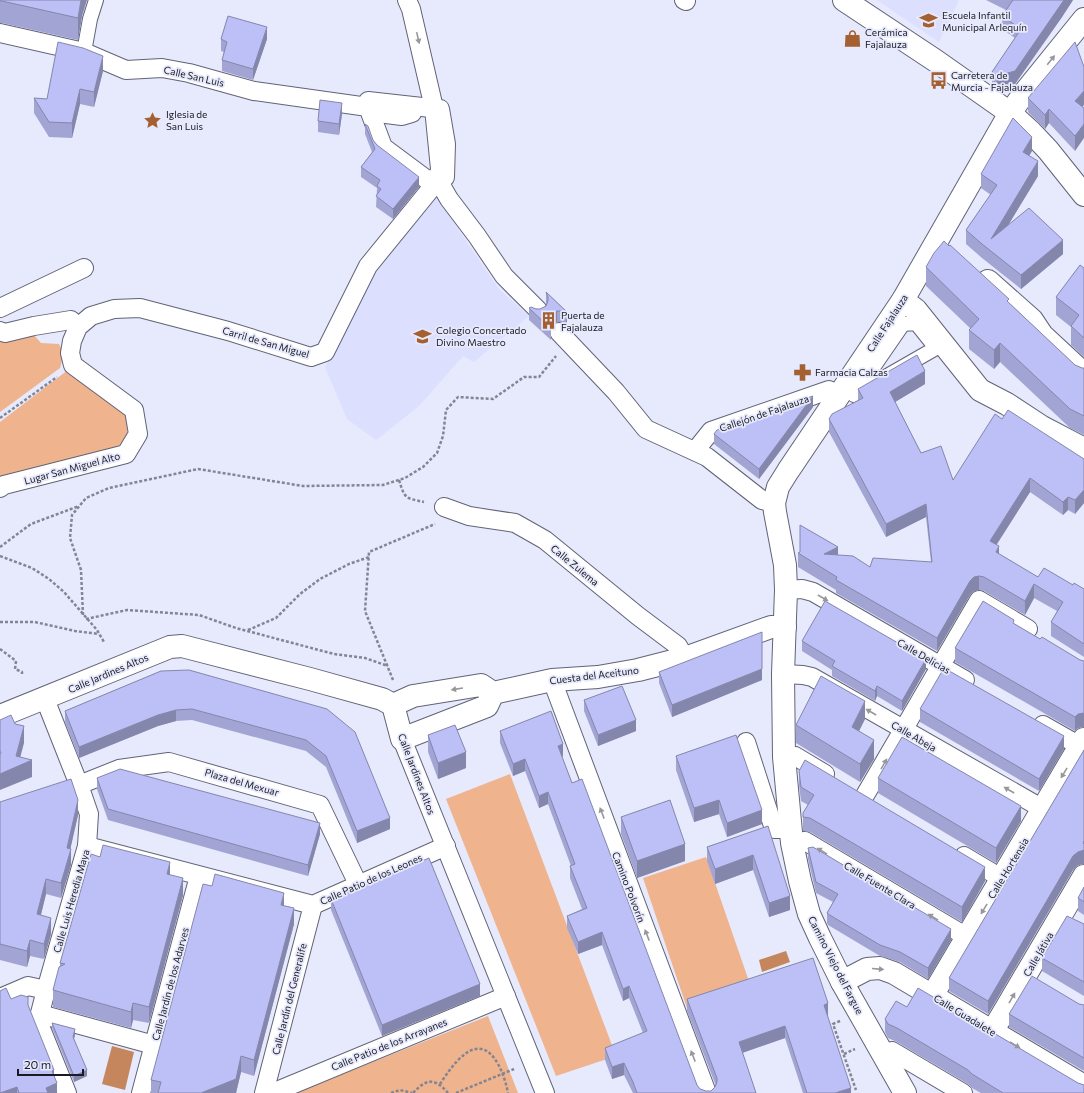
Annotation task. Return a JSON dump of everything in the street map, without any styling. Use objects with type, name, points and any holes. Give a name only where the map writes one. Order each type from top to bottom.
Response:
[{"type":"street","points":[[84,52],[90,19],[96,0]]},
{"type":"street","points":[[408,0],[434,112]]},
{"type":"street","points":[[844,0],[936,61],[1010,113],[1048,150],[1084,195]]},
{"type":"street","name":"Calle Fajalauza","points":[[785,626],[785,565],[774,503],[778,487],[903,300],[946,243],[1010,113],[1084,19]]},
{"type":"street","name":"Calle San Luis","points":[[0,33],[84,52],[126,70],[162,68],[189,72],[254,91],[368,107]]},
{"type":"street","points":[[434,112],[368,101],[368,107],[383,147],[426,179],[438,180],[448,199],[477,236],[504,276],[538,310]]},
{"type":"street","points":[[368,107],[378,112],[402,116],[412,113],[434,112]]},
{"type":"street","name":"Carril de San Miguel","points":[[78,327],[91,316],[114,309],[140,308],[228,331],[311,357],[325,352],[368,266],[438,180],[445,177],[446,144],[440,108],[434,112]]},
{"type":"street","points":[[0,308],[84,268]]},
{"type":"street","points":[[974,269],[1032,320],[1042,335],[1084,374]]},
{"type":"street","points":[[903,300],[916,310],[935,340]]},
{"type":"street","points":[[0,331],[4,333],[71,320],[78,327],[72,341],[70,353],[73,364]]},
{"type":"street","points":[[935,340],[898,369],[854,395],[904,324],[916,323],[935,340],[980,390],[1008,404],[1042,427],[1084,449]]},
{"type":"street","points":[[564,337],[616,392],[646,429],[707,457],[762,500],[774,503]]},
{"type":"street","name":"Lugar San Miguel Alto","points":[[0,488],[4,485],[126,454],[138,434],[134,410],[73,364]]},
{"type":"street","name":"Callejón de Fajalauza","points":[[695,451],[711,431],[829,390],[838,396]]},
{"type":"street","name":"Calle Zulema","points":[[442,514],[469,516],[515,523],[545,540],[638,616],[678,646],[685,658]]},
{"type":"street","name":"Calle Delicias","points":[[786,590],[802,589],[813,592],[981,689]]},
{"type":"street","points":[[784,757],[795,756],[858,794],[904,730],[979,600],[1031,633]]},
{"type":"street","name":"Cuesta del Aceituno","points":[[493,693],[552,680],[638,670],[685,658],[771,627],[785,626]]},
{"type":"street","name":"Camino Viejo del Fargue","points":[[779,834],[784,757],[783,674],[785,626]]},
{"type":"street","name":"Calle Jardines Altos","points":[[0,716],[170,647],[182,646],[382,699],[393,705],[402,739],[545,1093]]},
{"type":"street","name":"Calle Abeja","points":[[783,674],[812,677],[1043,809]]},
{"type":"street","name":"Camino Polvorín","points":[[552,680],[707,1093]]},
{"type":"street","points":[[393,705],[413,696],[481,685],[493,693],[487,706],[402,739]]},
{"type":"street","name":"Calle Luis Heredia Maya","points":[[45,699],[89,814],[87,846],[38,1021],[67,1093]]},
{"type":"street","points":[[1028,716],[1082,743]]},
{"type":"street","name":"Camino Viejo del Fargue","points":[[746,742],[779,834],[800,881],[810,914],[820,938],[842,982],[905,1093]]},
{"type":"street","name":"Calle Hortensia","points":[[932,996],[1082,743]]},
{"type":"street","name":"Plaza del Mexuar","points":[[79,785],[119,769],[169,762],[320,804],[358,884]]},
{"type":"street","name":"Calle Fuente Clara","points":[[779,834],[806,841],[967,937]]},
{"type":"street","name":"Calle Patio de los Leones","points":[[87,846],[313,905],[446,846]]},
{"type":"street","points":[[950,848],[1001,878]]},
{"type":"street","name":"Calle Jardín de los Adarves","points":[[141,1093],[199,876]]},
{"type":"street","name":"Calle Játiva","points":[[992,1032],[1032,978],[1067,918],[1084,876]]},
{"type":"street","name":"Calle Jardín del Generalife","points":[[264,1093],[313,905]]},
{"type":"street","name":"Calle Guadalete","points":[[842,982],[867,969],[880,968],[894,973],[1084,1086]]},
{"type":"street","points":[[0,998],[28,986],[46,990]]},
{"type":"street","name":"Calle Patio de los Arrayanes","points":[[272,1093],[506,996]]},
{"type":"street","points":[[40,1014],[154,1045]]},
{"type":"street","points":[[883,1056],[892,1051],[963,1093]]},
{"type":"path","points":[[83,615],[81,570],[70,538],[72,515],[86,498],[109,488],[198,469],[302,486],[383,485],[399,480],[423,468],[437,453],[443,436],[446,410],[458,397],[493,399],[524,377],[539,377],[564,337]]},
{"type":"path","points":[[0,418],[73,364]]},
{"type":"path","points":[[399,480],[403,494],[408,498],[442,514]]},
{"type":"path","points":[[0,547],[31,524],[80,506]]},
{"type":"path","points":[[394,681],[365,611],[370,552],[442,514]]},
{"type":"path","points":[[0,556],[32,568],[49,579],[64,592],[104,642]]},
{"type":"path","points":[[247,630],[276,618],[300,594],[320,579],[349,564],[369,557]]},
{"type":"path","points":[[86,618],[127,610],[199,615],[334,654],[365,658],[388,666]]},
{"type":"path","points":[[0,622],[35,622],[75,631],[99,634]]},
{"type":"path","points":[[0,649],[16,661],[15,669],[22,672],[22,674]]},
{"type":"path","points":[[840,1021],[833,1024],[856,1090]]},
{"type":"path","points":[[440,1084],[455,1063],[474,1049],[480,1048],[486,1050],[492,1055],[503,1074],[508,1093]]},
{"type":"path","points":[[456,1093],[514,1069]]},
{"type":"path","points":[[390,1093],[400,1090],[412,1093],[421,1084],[432,1082],[440,1084],[448,1093]]},
{"type":"shaded area","name":"Escuela Infantil Municipal Arlequín","points":[[877,0],[959,0],[939,42]]},
{"type":"shaded area","name":"Colegio Concertado Divino Maestro","points":[[434,194],[499,289],[529,316],[474,362],[463,356],[419,406],[376,440],[347,419],[325,367],[380,262]]},
{"type":"shaded area","points":[[31,332],[41,343],[59,344],[64,354],[60,368],[0,412],[0,339]]},
{"type":"shaded area","points":[[68,370],[126,414],[128,426],[126,441],[115,449],[0,486],[0,422]]},
{"type":"shaded area","points":[[510,774],[616,1056],[556,1076],[446,799]]},
{"type":"shaded area","points":[[706,857],[752,990],[688,1011],[643,878]]},
{"type":"shaded area","points":[[786,951],[790,962],[762,972],[759,960]]},
{"type":"shaded area","points":[[488,1016],[518,1093],[295,1093]]},
{"type":"shaded area","points":[[112,1046],[134,1052],[125,1090],[102,1084]]},
{"type":"building","points":[[0,0],[81,0],[78,18]]},
{"type":"building","points":[[1013,0],[1064,0],[1015,71],[997,76],[992,72],[1021,29],[1002,16]]},
{"type":"building","points":[[228,16],[267,27],[253,69],[222,60],[227,42],[221,39]]},
{"type":"building","points":[[58,42],[83,48],[103,56],[94,92],[80,89],[72,123],[49,122],[34,98],[47,99]]},
{"type":"building","points":[[1075,42],[1084,67],[1084,91],[1075,101],[1084,108],[1084,124],[1075,136],[1049,109],[1045,115],[1028,98]]},
{"type":"building","points":[[320,100],[342,103],[339,124],[318,121]]},
{"type":"building","points":[[1013,118],[1032,137],[1023,152],[1038,161],[991,239],[1029,208],[1063,240],[1021,275],[966,230],[997,185],[981,174]]},
{"type":"building","points":[[365,124],[368,126],[373,140],[377,145],[419,177],[393,209],[376,196],[381,189],[377,186],[380,180],[361,167],[375,149]]},
{"type":"building","points":[[944,241],[1009,299],[1007,301],[1075,365],[1084,368],[1084,416],[1070,409],[1000,343],[994,350],[969,330],[979,319],[926,267],[934,253]]},
{"type":"building","points":[[1080,265],[1084,268],[1084,338],[1071,326],[1079,315],[1056,297]]},
{"type":"building","points":[[546,292],[567,312],[557,311],[552,314],[549,318],[551,329],[529,308],[540,309],[546,306],[548,297]]},
{"type":"building","points":[[917,355],[925,371],[890,392],[921,453],[941,446],[953,480],[995,414],[1002,419],[1008,410],[1084,459],[1084,490],[1075,500],[1068,497],[1063,502],[1030,478],[990,541],[999,546],[996,552],[1038,577],[1044,568],[1073,585],[1074,583],[1084,589],[1084,644],[1051,622],[1063,602],[1034,584],[1025,601],[984,577],[974,577],[970,581],[937,638],[836,580],[837,577],[798,553],[800,552],[800,525],[838,547],[824,554],[853,556],[870,567],[873,558],[932,562],[926,504],[886,524],[829,419],[832,414],[863,398],[858,389]]},
{"type":"building","points":[[813,396],[759,469],[714,434],[717,430]]},
{"type":"building","points":[[825,601],[926,659],[902,701],[877,686],[875,691],[832,666],[835,661],[802,641]]},
{"type":"building","points":[[983,601],[1014,620],[1013,623],[1040,639],[1042,637],[1084,661],[1084,713],[1078,714],[1075,717],[955,648]]},
{"type":"building","points":[[762,632],[762,669],[672,705],[659,672]]},
{"type":"building","points":[[944,668],[1064,736],[1039,779],[920,709]]},
{"type":"building","points":[[189,670],[327,709],[355,732],[390,818],[357,831],[326,756],[306,740],[192,709],[176,710],[158,715],[79,747],[65,711],[161,671]]},
{"type":"building","points":[[821,676],[865,701],[852,727],[874,740],[860,764],[796,725]]},
{"type":"building","points":[[622,686],[636,720],[598,735],[584,700]]},
{"type":"building","points":[[551,711],[563,744],[558,746],[572,783],[582,779],[697,1085],[700,1089],[711,1091],[715,1087],[717,1078],[687,999],[813,958],[828,1003],[824,1005],[851,1088],[835,1093],[807,1093],[785,1026],[739,1042],[756,1093],[637,1093],[624,1063],[612,1067],[605,1048],[647,1031],[629,986],[623,989],[602,932],[578,942],[567,916],[587,908],[570,866],[575,864],[548,792],[539,796],[525,759],[513,764],[500,731]]},
{"type":"building","points":[[11,715],[15,724],[24,726],[16,756],[32,760],[0,774],[0,720]]},
{"type":"building","points":[[455,725],[466,752],[438,763],[428,735]]},
{"type":"building","points":[[736,735],[762,810],[727,823],[719,800],[694,808],[676,756]]},
{"type":"building","points":[[902,737],[1021,806],[996,848],[878,778]]},
{"type":"building","points":[[1084,750],[1084,850],[1073,856],[988,1001],[949,978]]},
{"type":"building","points":[[805,760],[985,867],[962,907],[810,818],[803,817],[803,813],[814,795],[801,787],[799,771]]},
{"type":"building","points":[[120,769],[320,823],[308,865],[108,809],[97,778]]},
{"type":"building","points":[[71,779],[78,800],[67,848],[71,849],[61,883],[46,879],[37,914],[51,918],[44,944],[30,940],[27,951],[0,944],[0,802]]},
{"type":"building","points":[[670,800],[685,844],[637,861],[621,817]]},
{"type":"building","points":[[768,826],[790,896],[769,903],[753,855],[715,869],[707,847]]},
{"type":"building","points":[[103,845],[170,862],[167,874],[183,878],[149,1007],[133,1003],[131,1012],[53,990],[59,967],[65,964],[60,963],[91,854],[100,857]]},
{"type":"building","points":[[813,847],[951,929],[928,968],[900,952],[880,945],[827,913],[838,894],[816,882],[808,848]]},
{"type":"building","points":[[429,858],[480,984],[382,1025],[331,899]]},
{"type":"building","points":[[215,874],[284,893],[281,905],[294,908],[254,1060],[241,1056],[236,1079],[201,1093],[158,1093],[161,1082],[151,1080],[203,884],[212,886]]},
{"type":"building","points":[[1084,887],[1084,902],[1078,898]]},
{"type":"building","points":[[1067,916],[1084,924],[1084,982],[1042,958]]},
{"type":"building","points":[[1032,976],[1079,1004],[1084,1005],[1084,1058],[1009,1014]]},
{"type":"building","points":[[6,988],[11,999],[21,995],[28,997],[28,1005],[54,1070],[52,1071],[57,1083],[46,1088],[48,1093],[19,1093],[17,1087],[0,1093],[0,991]]},
{"type":"building","points":[[918,988],[1078,1083],[1084,1085],[1084,1093],[1003,1093],[968,1070],[888,1024],[885,1019],[896,1001],[907,1007]]},
{"type":"building","points":[[52,1023],[75,1029],[73,1037],[87,1070],[74,1076]]},
{"type":"place","name":"Escuela Infantil Municipal Arlequín","points":[[929,21]]},
{"type":"place","name":"Cerámica Fajalauza","points":[[852,38]]},
{"type":"place","name":"Carretera de Murcia - Fajalauza","points":[[938,81]]},
{"type":"place","name":"Iglesia de San Luis","points":[[153,120]]},
{"type":"place","name":"Puerta de Fajalauza","points":[[548,321]]},
{"type":"place","name":"Colegio Concertado Divino Maestro","points":[[423,336]]},
{"type":"place","name":"Farmacia Calzas","points":[[802,372]]}]
